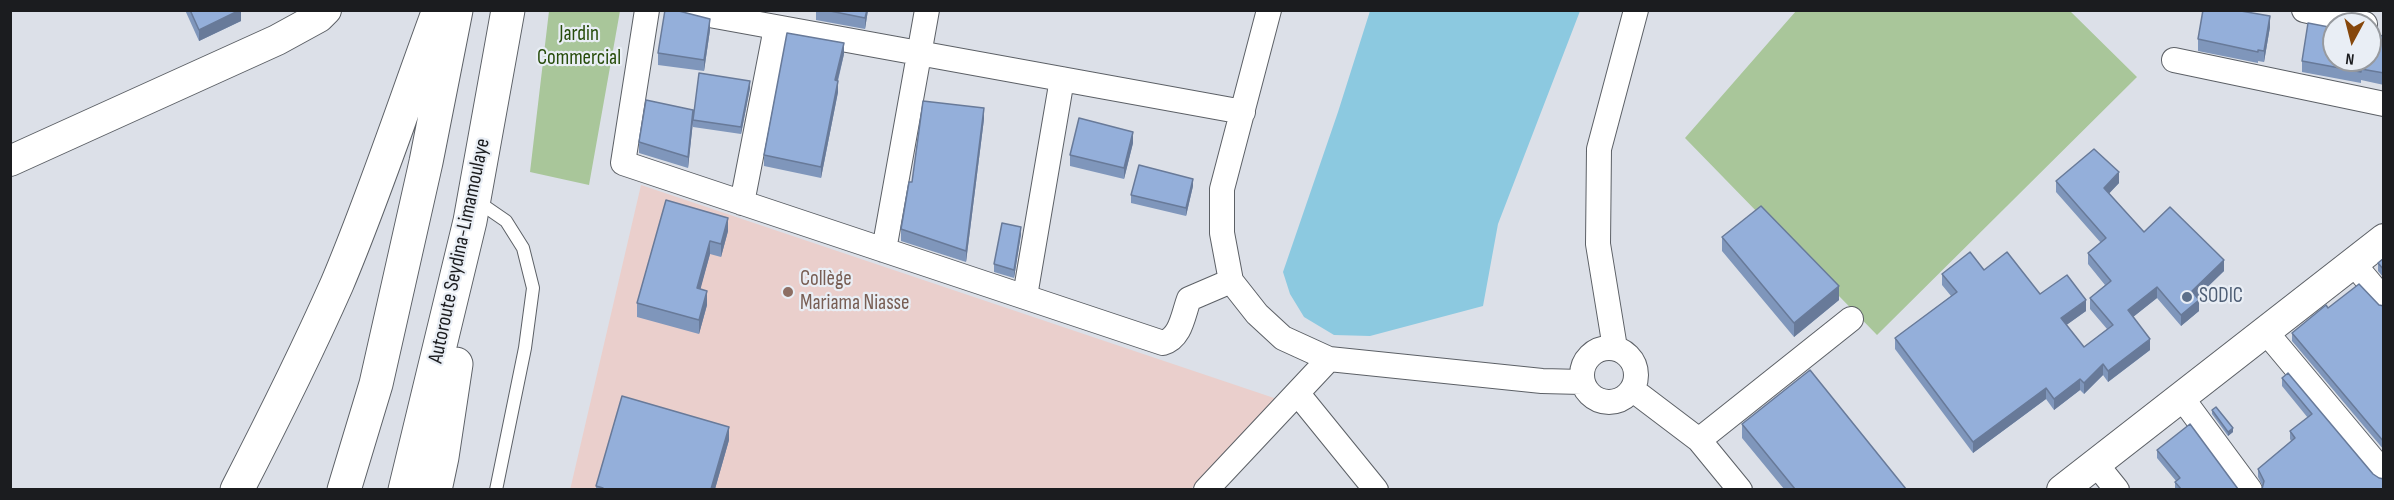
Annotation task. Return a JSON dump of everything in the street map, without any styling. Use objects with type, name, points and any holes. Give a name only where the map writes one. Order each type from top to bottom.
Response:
[{"type":"highway","points":[[237,489],[284,399],[337,283],[380,177],[439,10]]},
{"type":"highway","points":[[344,489],[376,384],[426,162],[456,10]]},
{"type":"highway","name":"Autoroute Seydina-Limamoulaye","points":[[405,489],[472,210],[508,10]]},
{"type":"highway","points":[[435,489],[442,457],[461,326],[472,210]]},
{"type":"street","points":[[10,161],[277,40],[319,17],[326,10]]},
{"type":"street","points":[[647,10],[623,163],[1163,343],[1172,340],[1176,334],[1189,299],[1231,281]]},
{"type":"street","points":[[682,10],[1243,112]]},
{"type":"street","points":[[884,250],[927,10]]},
{"type":"street","points":[[1615,348],[1598,244],[1599,149],[1636,10]]},
{"type":"street","points":[[2304,10],[2322,14]]},
{"type":"street","points":[[1268,11],[1222,189],[1222,233],[1231,281],[1257,314],[1283,338],[1329,358],[1542,381],[1582,382]]},
{"type":"street","points":[[742,203],[776,28]]},
{"type":"street","points":[[2174,60],[2384,104]]},
{"type":"street","points":[[1025,296],[1062,79]]},
{"type":"street","points":[[2062,489],[2384,239]]},
{"type":"street","points":[[2353,263],[2384,300]]},
{"type":"street","points":[[1699,440],[1851,319]]},
{"type":"street","points":[[2266,332],[2384,473]]},
{"type":"street","points":[[1615,348],[1627,354],[1635,364],[1637,377],[1633,390],[1617,401],[1599,400],[1588,393],[1582,382],[1582,368],[1589,356],[1601,349],[1615,348]]},
{"type":"street","points":[[1206,489],[1298,394],[1329,358]]},
{"type":"street","points":[[1633,390],[1699,440],[1740,489]]},
{"type":"street","points":[[1298,394],[1376,489]]},
{"type":"street","points":[[2182,398],[2250,489]]},
{"type":"street","points":[[2096,464],[2116,489]]},
{"type":"lane","points":[[472,210],[506,221],[523,248],[533,288],[525,348],[496,489]]},
{"type":"shaded area","name":"Collège Mariama Niasse","points":[[641,185],[1280,400],[1191,489],[570,490]]},
{"type":"green space","name":"Jardin Commercial","points":[[549,11],[620,11],[589,185],[530,172]]},
{"type":"green space","points":[[1796,11],[2070,11],[2137,77],[1877,335],[1685,138]]},
{"type":"water","points":[[1370,11],[1580,11],[1498,224],[1483,306],[1370,336],[1334,335],[1304,317],[1290,294],[1283,272]]},
{"type":"building","points":[[190,10],[240,10],[199,30]]},
{"type":"building","points":[[665,10],[675,10],[710,19],[704,60],[658,53]]},
{"type":"building","points":[[825,10],[867,10],[865,18]]},
{"type":"building","points":[[2203,10],[2235,10],[2270,16],[2264,51],[2258,50],[2258,52],[2198,39]]},
{"type":"building","points":[[2308,23],[2322,26],[2322,65],[2302,61]]},
{"type":"building","points":[[787,33],[844,43],[835,80],[838,81],[821,167],[764,155]]},
{"type":"building","points":[[2382,36],[2384,36],[2384,73],[2378,72],[2382,72]]},
{"type":"building","points":[[699,73],[750,81],[741,127],[693,120]]},
{"type":"building","points":[[646,100],[693,110],[688,157],[639,142]]},
{"type":"building","points":[[923,101],[984,108],[966,251],[901,229],[909,182],[912,182]]},
{"type":"building","points":[[1079,118],[1133,132],[1124,168],[1070,155]]},
{"type":"building","points":[[2094,149],[2119,172],[2104,188],[2144,232],[2170,207],[2224,260],[2192,291],[2199,300],[2181,315],[2157,287],[2128,310],[2150,339],[2108,371],[2103,364],[2084,383],[2080,379],[2054,399],[2046,388],[1973,442],[1895,338],[1957,292],[1942,274],[1970,252],[1984,270],[2007,252],[2040,294],[2067,275],[2086,300],[2061,318],[2084,347],[2113,325],[2090,298],[2111,281],[2088,253],[2106,238],[2056,181]]},
{"type":"building","points":[[1139,165],[1193,179],[1186,208],[1131,195]]},
{"type":"building","points":[[666,200],[728,218],[721,244],[710,241],[697,288],[707,291],[699,320],[637,303]]},
{"type":"building","points":[[1761,206],[1839,286],[1794,323],[1722,237]]},
{"type":"building","points":[[1002,223],[1021,227],[1014,270],[994,264]]},
{"type":"building","points":[[2384,258],[2384,270],[2378,263]]},
{"type":"building","points":[[2359,284],[2379,305],[2384,306],[2384,442],[2292,333],[2326,305],[2328,308]]},
{"type":"building","points":[[1810,370],[1906,489],[1795,489],[1742,424]]},
{"type":"building","points":[[2288,373],[2373,474],[2384,479],[2384,489],[2262,489],[2264,481],[2258,469],[2295,438],[2290,431],[2312,414],[2282,378]]},
{"type":"building","points":[[622,396],[729,427],[711,489],[602,489],[596,486]]},
{"type":"building","points":[[2216,407],[2233,428],[2228,432],[2212,410]]},
{"type":"building","points":[[2190,424],[2238,489],[2181,489],[2175,482],[2180,478],[2157,450]]},
{"type":"place","name":"Collège Mariama Niasse","points":[[788,292]]},
{"type":"place","name":"SODIC","points":[[2187,297]]}]
